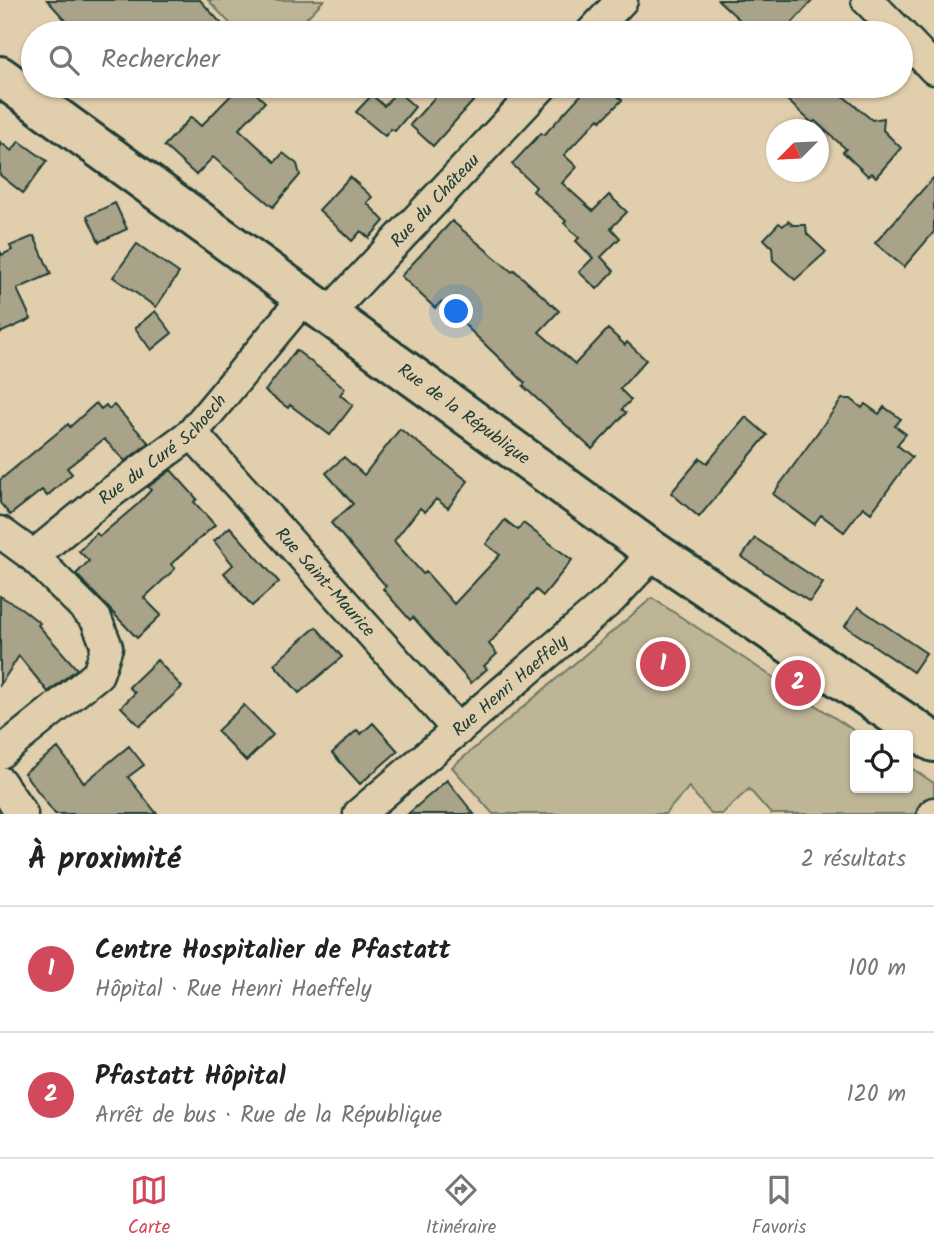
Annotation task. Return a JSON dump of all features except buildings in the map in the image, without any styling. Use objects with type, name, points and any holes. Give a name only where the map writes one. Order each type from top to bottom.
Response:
[{"type":"main road","name":"Rue de la République","points":[[0,76],[21,91]]},
{"type":"main road","name":"Rue de la République","points":[[30,98],[653,551],[934,742]]},
{"type":"street","points":[[602,21],[622,0]]},
{"type":"street","points":[[867,0],[887,21]]},
{"type":"street","points":[[913,47],[934,69]]},
{"type":"street","name":"Rue du Château","points":[[316,306],[530,98]]},
{"type":"street","name":"Rue du Curé Schoech","points":[[33,556],[105,497],[192,433],[316,306]]},
{"type":"street","name":"Rue Saint-Maurice","points":[[192,433],[458,730]]},
{"type":"street","points":[[0,532],[33,556],[96,619],[107,647],[98,674],[0,753]]},
{"type":"street","name":"Rue Henri Haeffely","points":[[359,814],[611,598],[653,551]]},
{"type":"street","points":[[0,782],[22,814]]},
{"type":"shaded area","points":[[208,0],[324,0],[304,21],[228,21]]},
{"type":"shaded area","points":[[652,598],[853,730],[850,730],[850,793],[913,793],[913,769],[934,783],[934,796],[914,814],[771,814],[749,789],[722,814],[711,814],[689,787],[665,814],[493,814],[452,767]]},
{"type":"place","name":"Centre Hospitalier de Pfastatt","points":[[663,664]]},
{"type":"place","name":"Pfastatt Hôpital","points":[[798,683]]}]
